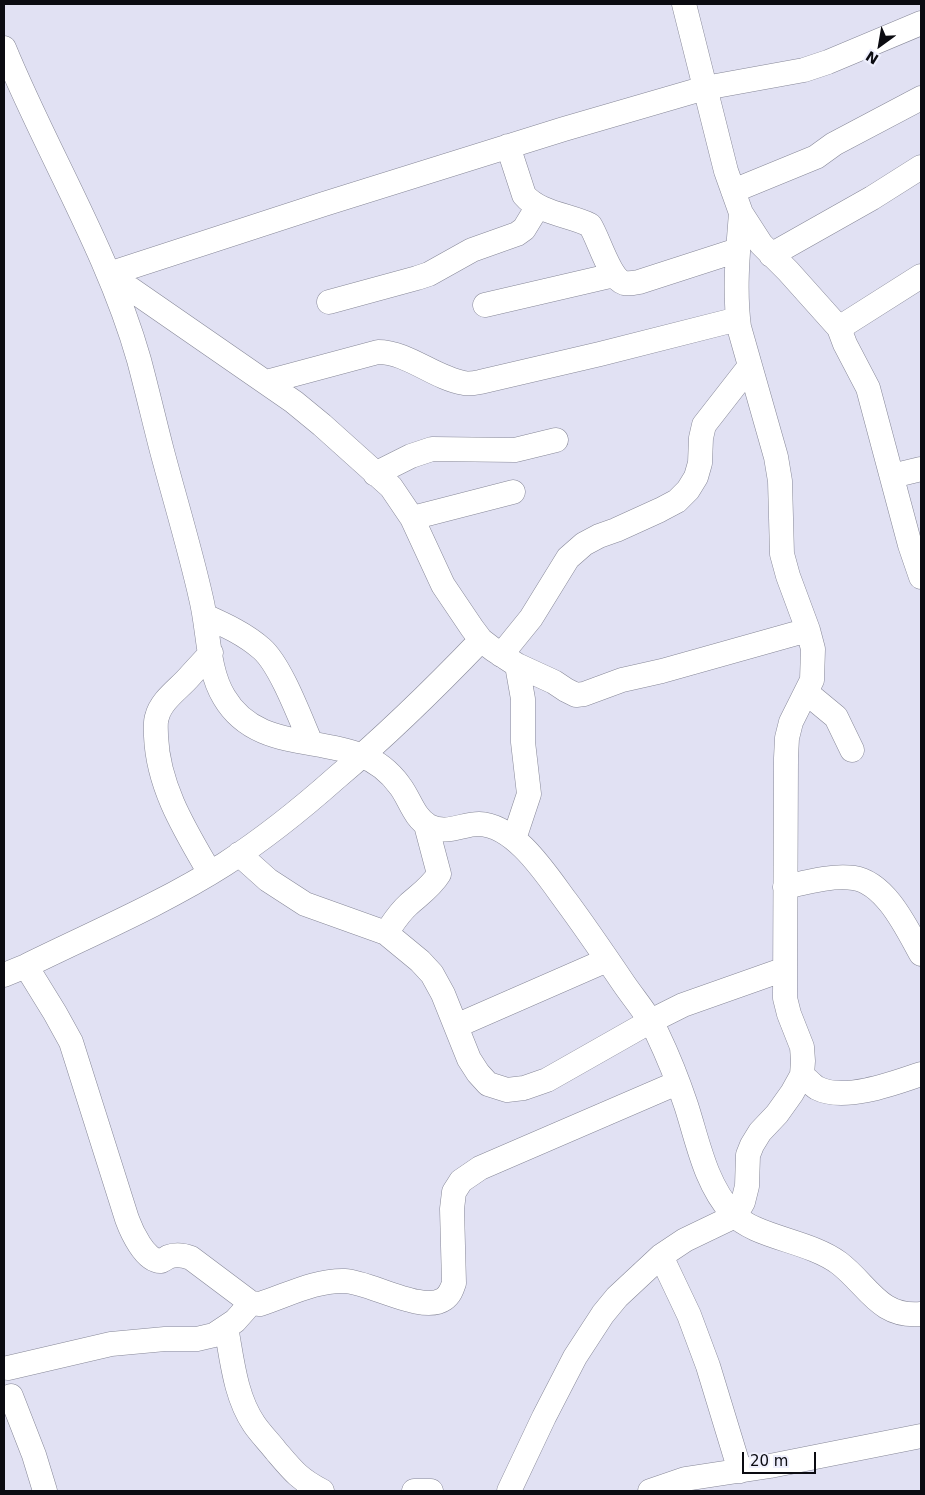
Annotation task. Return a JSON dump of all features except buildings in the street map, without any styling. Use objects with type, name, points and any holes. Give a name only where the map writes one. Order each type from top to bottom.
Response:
[{"type":"street","points":[[684,4],[726,171],[737,202],[760,244],[840,328],[845,344],[868,388],[910,545],[921,576]]},
{"type":"street","points":[[109,274],[508,146],[705,88],[804,70],[828,62],[921,23]]},
{"type":"street","points":[[4,48],[25,99],[109,274],[138,357],[190,551],[206,616],[214,675],[223,697],[238,715],[258,730],[278,738],[335,748],[363,756],[382,766],[399,785],[416,814],[426,825],[438,830],[451,830],[482,824],[514,839],[533,859],[566,901],[651,1021],[678,1083],[708,1175],[720,1198],[735,1216],[749,1226],[823,1252],[842,1265],[885,1307],[900,1314],[921,1314]]},
{"type":"street","points":[[737,202],[816,157],[834,144],[921,98]]},
{"type":"street","points":[[508,146],[524,195],[529,201],[590,225],[614,275],[622,282],[630,284],[738,250]]},
{"type":"street","points":[[771,255],[872,198],[921,167]]},
{"type":"street","points":[[509,1491],[575,1357],[617,1297],[661,1256],[685,1240],[735,1216],[743,1202],[747,1186],[748,1156],[752,1145],[760,1132],[792,1094],[802,1075],[802,1047],[785,998],[787,738],[791,722],[812,680],[813,649],[782,554],[780,481],[776,457],[738,320],[737,202]]},
{"type":"street","points":[[329,302],[417,278],[472,250],[517,234],[524,229],[538,206]]},
{"type":"street","points":[[109,274],[266,382],[322,425],[391,487],[412,518],[443,585],[481,640],[509,660],[566,690],[576,695],[584,694],[622,680],[662,672],[808,630]]},
{"type":"street","points":[[485,305],[614,275]]},
{"type":"street","points":[[840,328],[921,276]]},
{"type":"street","points":[[266,382],[378,352],[386,352],[440,376],[465,384],[600,354],[738,320]]},
{"type":"street","points":[[514,839],[528,794],[524,742],[524,700],[509,660],[531,618],[568,558],[578,548],[599,536],[660,510],[677,501],[688,490],[696,477],[700,463],[701,438],[704,425],[750,366]]},
{"type":"street","points":[[375,474],[411,456],[432,449],[514,450],[556,440]]},
{"type":"street","points":[[892,476],[921,470]]},
{"type":"street","points":[[412,518],[513,492]]},
{"type":"street","points":[[206,616],[233,629],[263,650],[272,661],[288,692],[311,744]]},
{"type":"street","points":[[4,975],[26,966],[174,892],[210,873],[239,854],[297,813],[363,756],[414,708],[481,640]]},
{"type":"street","points":[[210,873],[182,826],[174,808],[160,766],[157,750],[156,717],[172,694],[211,653]]},
{"type":"street","points":[[807,693],[836,717],[852,750]]},
{"type":"street","points":[[386,933],[408,905],[434,883],[438,874],[426,825]]},
{"type":"street","points":[[239,854],[268,880],[305,904],[386,933],[420,960],[432,974],[443,994],[469,1058],[478,1074],[488,1084],[507,1090],[524,1088],[547,1080],[683,1005],[785,969]]},
{"type":"street","points":[[785,887],[832,879],[854,878],[867,882],[882,894],[894,909],[921,954]]},
{"type":"street","points":[[456,1026],[607,960]]},
{"type":"street","points":[[26,966],[71,1042],[127,1219],[140,1245],[153,1259],[161,1261],[171,1256],[181,1255],[191,1258],[251,1303],[260,1304],[322,1282],[344,1281],[359,1282],[418,1302],[443,1300],[450,1293],[454,1283],[452,1209],[454,1192],[461,1181],[480,1168],[678,1083]]},
{"type":"street","points":[[802,1075],[817,1088],[831,1092],[847,1092],[887,1086],[921,1074]]},
{"type":"street","points":[[661,1256],[692,1323],[708,1366],[740,1472]]},
{"type":"street","points":[[45,1491],[34,1454],[7,1401],[12,1385],[6,1362],[110,1344],[165,1339],[197,1339],[214,1335],[235,1321],[251,1303]]},
{"type":"street","points":[[226,1327],[239,1389],[253,1423],[290,1468],[304,1481],[322,1491]]},
{"type":"street","points":[[650,1491],[685,1479],[740,1472],[921,1436]]},
{"type":"street","points":[[414,1491],[431,1491]]}]
